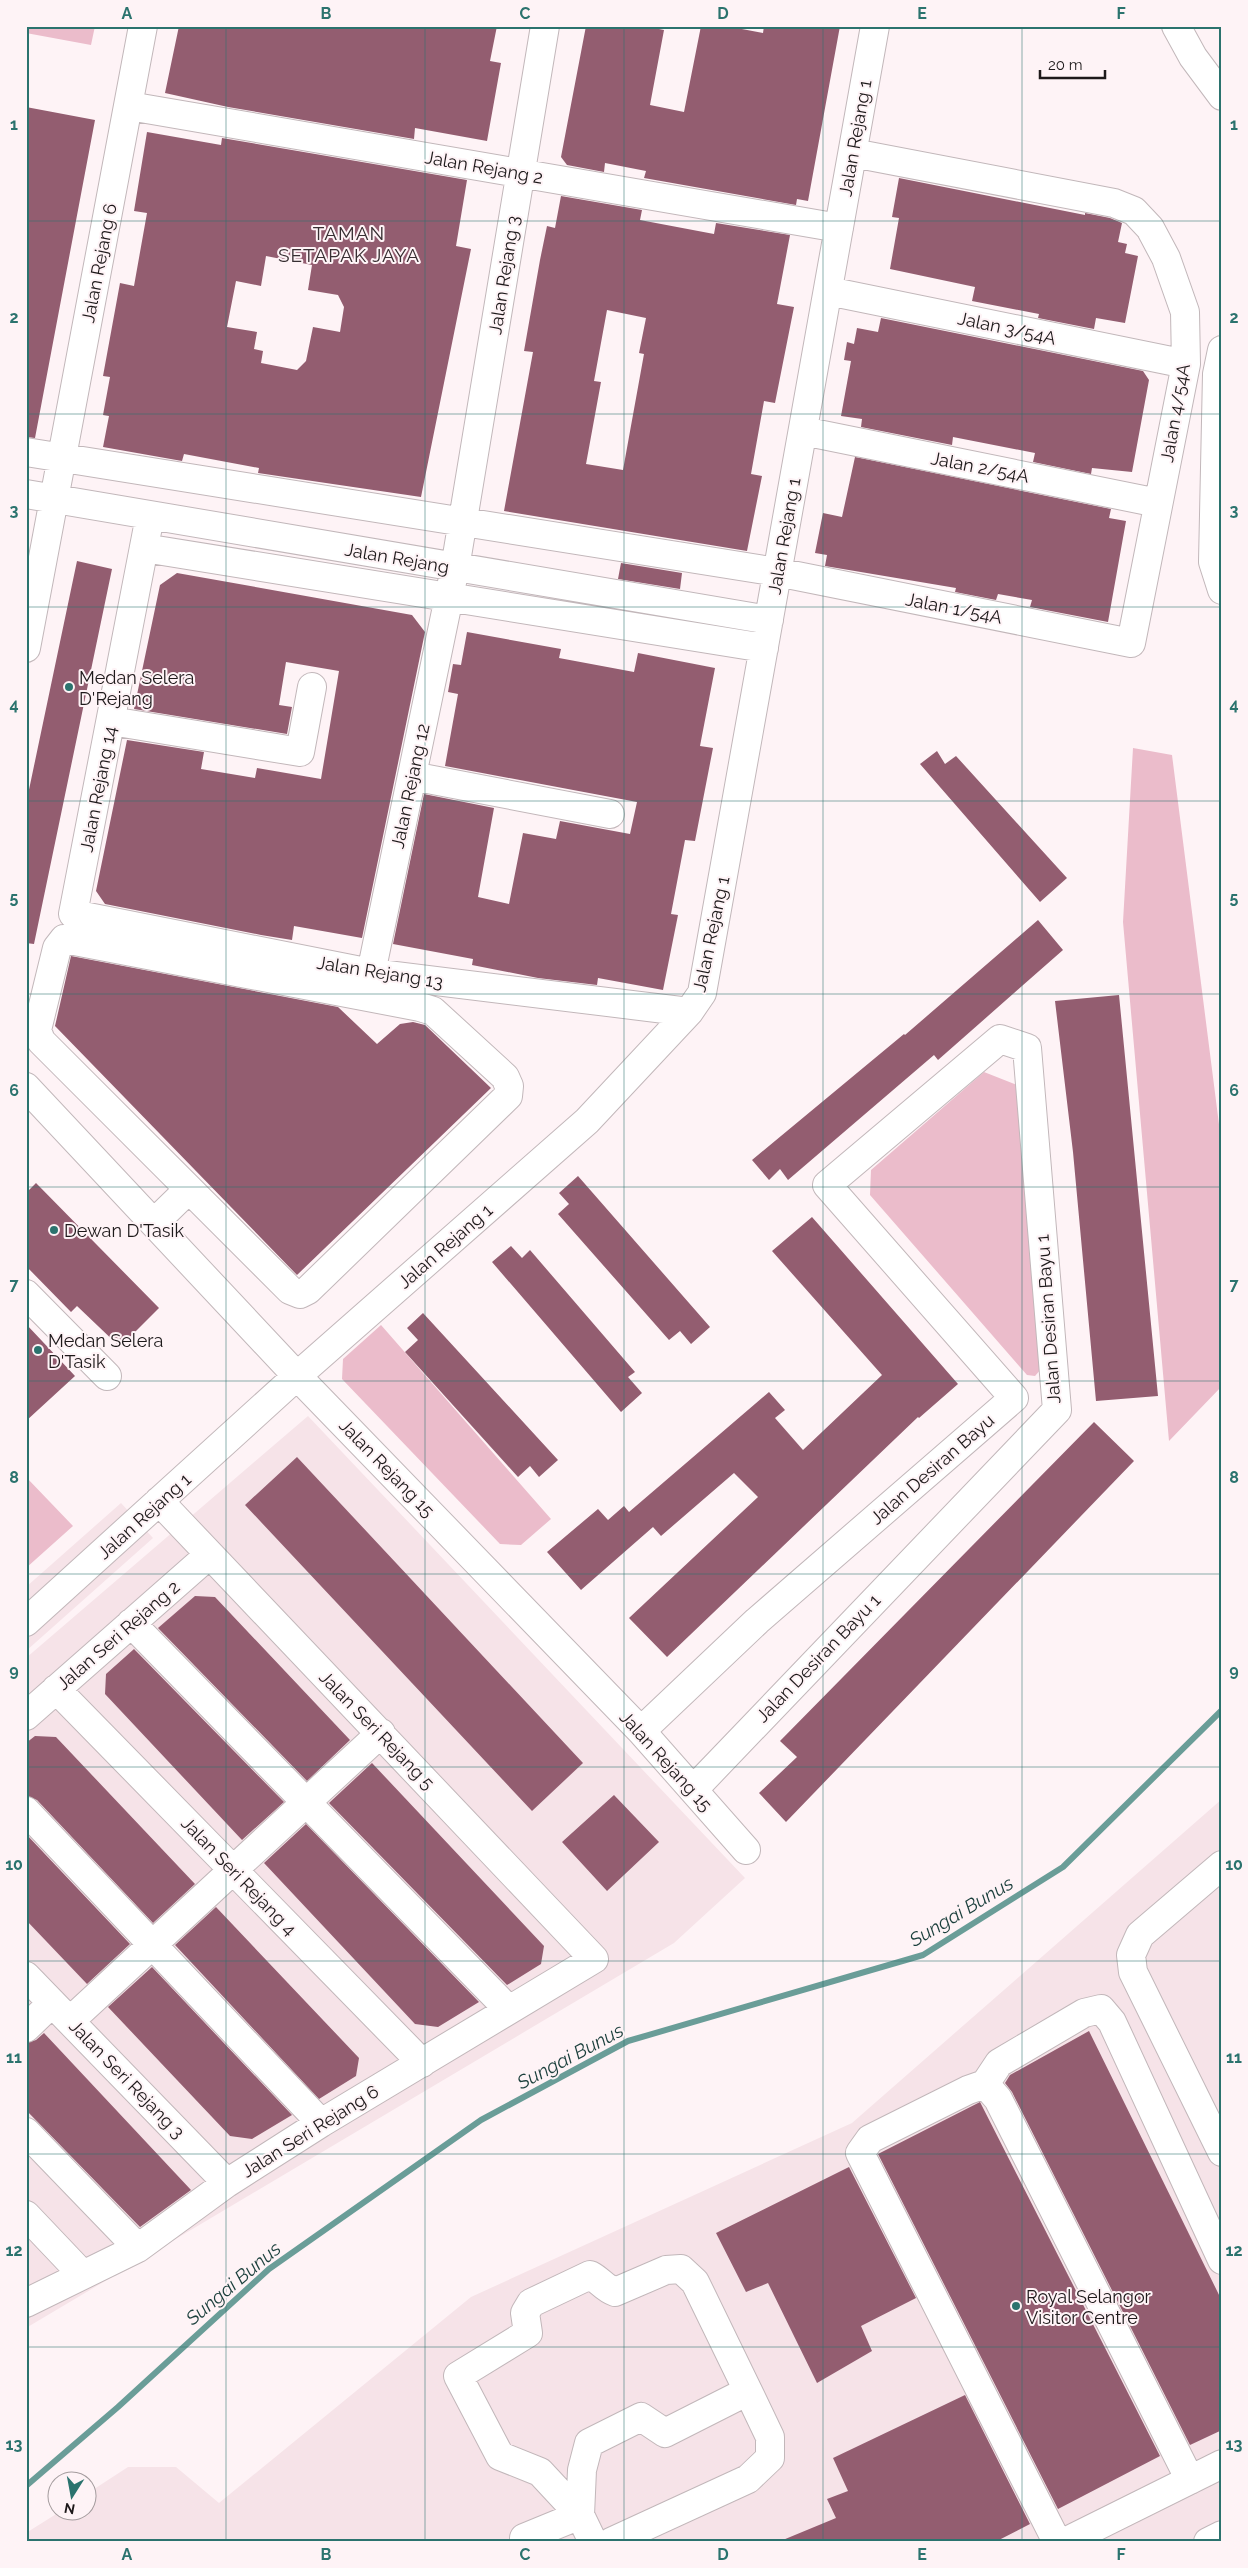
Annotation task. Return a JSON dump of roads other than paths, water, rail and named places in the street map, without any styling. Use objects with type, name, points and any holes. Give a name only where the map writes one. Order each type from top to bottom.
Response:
[{"type":"street","name":"Jalan Rejang 6","points":[[26,648],[143,26]]},
{"type":"street","name":"Jalan Rejang 3","points":[[455,568],[545,26]]},
{"type":"street","name":"Jalan Rejang 1","points":[[26,1622],[298,1376],[587,1121],[689,1012],[702,993],[875,26]]},
{"type":"street","points":[[1176,26],[1193,58],[1222,96]]},
{"type":"street","name":"Jalan Rejang 2","points":[[129,106],[839,228]]},
{"type":"street","name":"Jalan 4/54A","points":[[853,153],[1114,203],[1134,211],[1150,228],[1166,258],[1185,312],[1186,364],[1131,643]]},
{"type":"street","name":"Jalan 3/54A","points":[[828,291],[1186,364]]},
{"type":"street","points":[[1222,350],[1217,374],[1213,562],[1222,590]]},
{"type":"street","name":"Jalan 2/54A","points":[[803,431],[1158,502]]},
{"type":"street","name":"Jalan 1/54A","points":[[26,452],[777,572],[1131,643]]},
{"type":"street","name":"Jalan Rejang","points":[[26,494],[769,620]]},
{"type":"street","name":"Jalan Rejang 14","points":[[73,914],[150,516]]},
{"type":"street","points":[[144,548],[764,648]]},
{"type":"street","name":"Jalan Rejang 12","points":[[371,973],[455,568]]},
{"type":"street","points":[[111,721],[300,752],[312,687]]},
{"type":"street","points":[[412,776],[610,814]]},
{"type":"street","name":"Jalan Rejang 13","points":[[73,914],[371,973],[689,1012]]},
{"type":"street","points":[[64,939],[433,1011],[505,1077],[510,1086],[508,1096],[315,1283],[300,1294],[290,1290],[189,1190],[41,1041],[37,1030],[57,948],[64,939]]},
{"type":"street","name":"Jalan Desiran Bayu 1","points":[[693,1790],[1057,1410],[1027,1048],[1000,1039],[827,1184],[1014,1398]]},
{"type":"street","name":"Jalan Rejang 15","points":[[28,1092],[298,1376],[641,1731],[746,1850]]},
{"type":"street","points":[[154,1223],[189,1190]]},
{"type":"street","points":[[26,1294],[107,1376]]},
{"type":"street","points":[[1014,1398],[1057,1410]]},
{"type":"street","name":"Jalan Desiran Bayu","points":[[641,1731],[757,1621],[1014,1398]]},
{"type":"street","name":"Jalan Seri Rejang 5","points":[[159,1501],[594,1958]]},
{"type":"street","name":"Jalan Seri Rejang 2","points":[[26,1716],[209,1554]]},
{"type":"street","points":[[131,1623],[307,1801],[509,2010]]},
{"type":"street","name":"Jalan Seri Rejang 4","points":[[56,1690],[422,2062]]},
{"type":"street","points":[[26,2028],[62,2012],[155,1945],[381,1733]]},
{"type":"street","points":[[26,1811],[155,1945],[321,2123]]},
{"type":"street","points":[[1222,1865],[1140,1935],[1132,1955],[1133,1972],[1222,2152]]},
{"type":"street","name":"Jalan Seri Rejang 6","points":[[26,2303],[138,2248],[227,2183],[321,2123],[594,1958]]},
{"type":"street","name":"Jalan Seri Rejang 3","points":[[26,1976],[227,2183]]},
{"type":"street","points":[[1057,2542],[860,2153],[870,2140],[968,2090],[985,2084],[998,2063],[1084,2013],[1100,2009],[1112,2022],[1222,2260]]},
{"type":"street","points":[[985,2084],[998,2099],[1190,2480]]},
{"type":"street","points":[[26,2132],[138,2248]]},
{"type":"street","points":[[26,2215],[83,2275]]},
{"type":"street","points":[[592,2542],[580,2515],[540,2472],[500,2456],[458,2376],[528,2333],[525,2313],[531,2303],[590,2275],[597,2279],[604,2288],[615,2292],[666,2270],[681,2269],[695,2282],[770,2437],[770,2458],[748,2479],[611,2542]]},
{"type":"street","points":[[580,2515],[582,2470],[589,2443],[641,2417],[665,2433],[748,2391]]},
{"type":"street","points":[[1065,2542],[1222,2464]]},
{"type":"street","points":[[524,2538],[580,2515]]},
{"type":"street","points":[[1208,2542],[1222,2535]]},
{"type":"waterway","name":"Sungai Bunus","points":[[26,2486],[118,2407],[269,2269],[481,2120],[628,2041],[923,1955],[1063,1867],[1222,1710]]},
{"type":"place","name":"Medan Selera D'Rejang","points":[[69,687]]},
{"type":"place","name":"Dewan D'Tasik","points":[[54,1230]]},
{"type":"place","name":"Medan Selera D'Tasik","points":[[38,1350]]},
{"type":"place","name":"Royal Selangor Visitor Centre","points":[[1016,2306]]},
{"type":"district","name":"TAMAN SETAPAK JAYA","points":[[349,244]]}]
